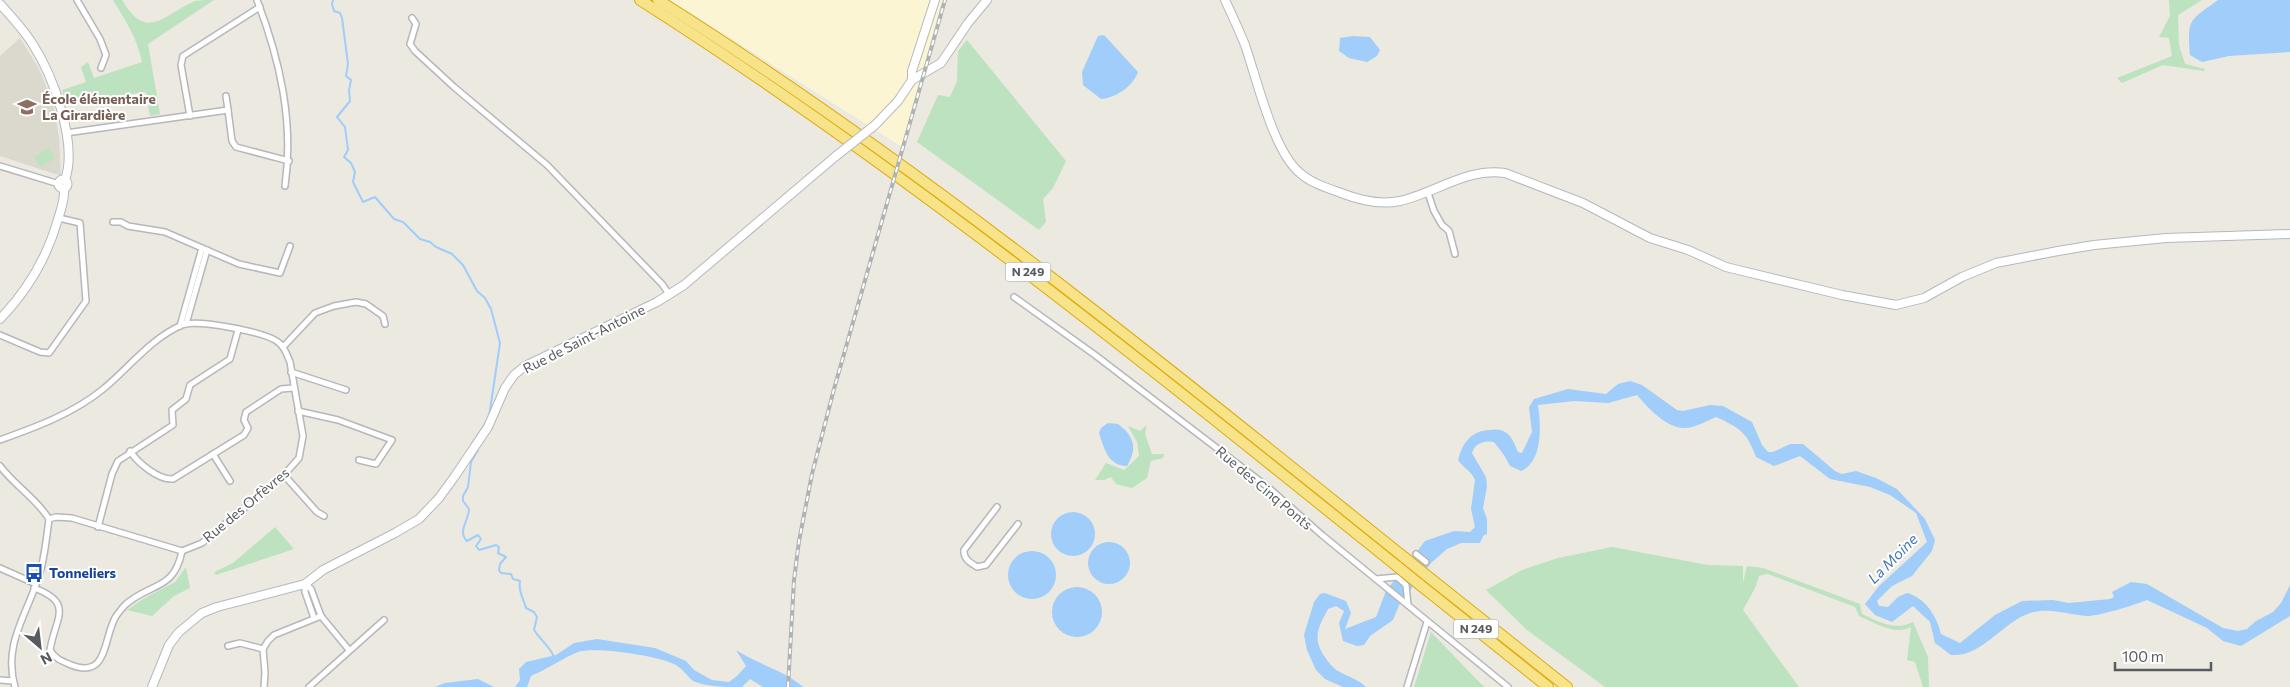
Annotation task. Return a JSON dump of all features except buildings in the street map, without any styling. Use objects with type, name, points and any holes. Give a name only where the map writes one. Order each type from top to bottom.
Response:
[{"type":"highway","name":"N 249","points":[[640,0],[789,99],[1010,258],[1398,572],[1419,584],[1548,687]]},
{"type":"highway","name":"N 249","points":[[658,0],[872,143],[1003,239],[1567,687]]},
{"type":"highway","name":"N 249","points":[[670,0],[692,15],[698,25]]},
{"type":"street","points":[[0,318],[25,292],[49,246],[59,218],[68,156],[66,133],[55,89],[32,42],[0,4],[4,0]]},
{"type":"street","points":[[76,0],[100,39],[106,55],[101,68]]},
{"type":"street","points":[[257,0],[276,54],[287,113],[289,161],[285,186]]},
{"type":"street","points":[[912,80],[912,72],[935,0]]},
{"type":"street","points":[[912,80],[941,63],[987,0]]},
{"type":"street","points":[[1225,0],[1245,45],[1281,147],[1299,173],[1331,189],[1369,201],[1398,202],[1428,194],[1474,174],[1493,171],[1583,203],[1650,238],[1688,250],[1726,267],[1842,295],[1896,304],[1924,298],[1962,277],[1996,263],[2094,245],[2166,238],[2290,234]]},
{"type":"street","points":[[190,116],[181,65],[183,56],[260,7]]},
{"type":"street","points":[[412,18],[416,24],[410,44],[415,51],[454,87],[546,165],[662,284],[669,294]]},
{"type":"street","name":"Rue de Saint-Antoine","points":[[152,687],[169,645],[179,632],[202,613],[217,607],[305,584],[333,565],[410,525],[428,511],[488,427],[505,388],[514,375],[535,360],[613,324],[684,285],[875,125],[895,105],[912,80]]},
{"type":"street","points":[[226,96],[232,141],[236,147],[289,161]]},
{"type":"street","points":[[66,133],[228,110]]},
{"type":"street","points":[[0,166],[63,184]]},
{"type":"street","points":[[1428,194],[1434,211],[1442,225],[1449,230],[1455,254]]},
{"type":"street","points":[[0,335],[40,352],[49,353],[86,301],[80,223],[59,218]]},
{"type":"street","points":[[112,222],[121,222],[128,226],[165,232],[239,264],[280,273],[290,246]]},
{"type":"street","points":[[183,325],[204,249]]},
{"type":"street","name":"Rue des Cinq Ponts","points":[[1014,297],[1095,355],[1262,482],[1322,535],[1508,687]]},
{"type":"street","points":[[0,440],[77,408],[102,390],[159,340],[183,325],[202,324],[238,330],[270,338],[282,347],[315,313],[334,306],[356,302],[366,304],[384,316],[385,324]]},
{"type":"street","points":[[98,527],[112,474],[118,461],[130,451],[173,425],[172,410],[186,399],[190,385],[230,359],[238,330]]},
{"type":"street","name":"Rue des Orfèvres","points":[[182,551],[202,543],[284,475],[299,458],[303,436],[290,362],[282,347]]},
{"type":"street","points":[[291,372],[346,390]]},
{"type":"street","points":[[130,451],[136,459],[167,480],[173,480],[244,435],[248,428],[244,420],[246,412],[281,389],[294,388]]},
{"type":"street","points":[[298,412],[338,420],[392,440],[376,464],[360,460]]},
{"type":"street","points":[[213,454],[230,481]]},
{"type":"street","points":[[0,466],[14,484],[35,500],[49,519],[42,562],[35,586],[13,642],[10,662],[14,684],[0,680]]},
{"type":"street","points":[[284,475],[317,512],[324,516]]},
{"type":"street","points":[[997,507],[964,550],[963,554],[970,563],[977,567],[986,565],[1018,524]]},
{"type":"street","points":[[0,568],[50,594],[59,603],[60,614],[50,650],[53,656],[75,666],[86,668],[94,666],[101,659],[115,617],[137,596],[169,580],[177,570],[182,551],[72,518],[56,516],[49,519]]},
{"type":"street","points":[[1416,554],[1426,562]]},
{"type":"street","points":[[1374,577],[1398,572],[1406,585],[1408,605]]},
{"type":"street","points":[[305,584],[311,589],[321,616],[349,650]]},
{"type":"street","points":[[305,584],[305,592],[314,618]]},
{"type":"street","points":[[264,687],[263,649],[274,635],[321,616]]},
{"type":"street","points":[[309,687],[384,620]]},
{"type":"street","points":[[1407,687],[1427,622]]},
{"type":"street","points":[[228,646],[240,643],[263,649]]},
{"type":"shaded area","points":[[670,0],[942,0],[902,147]]},
{"type":"shaded area","name":"École élémentaire La Girardière","points":[[20,38],[39,69],[53,103],[59,137],[61,176],[0,156],[0,56]]},
{"type":"green space","points":[[113,0],[122,0],[131,13],[148,23],[165,18],[195,1],[214,0],[148,44],[160,114],[150,116],[146,92],[66,103],[62,90],[86,82],[81,67],[88,62],[94,78],[142,62],[134,37]]},
{"type":"green space","points":[[2169,0],[2202,0],[2178,15],[2179,45],[2185,64],[2205,69],[2204,71],[2163,65],[2122,83],[2117,78],[2172,56],[2169,38],[2159,37],[2170,16]]},
{"type":"green space","points":[[967,40],[1066,161],[1053,188],[1043,199],[1046,222],[1039,230],[917,142],[938,95],[950,97],[957,81],[958,51]]},
{"type":"green space","points":[[49,148],[55,158],[40,167],[34,157]]},
{"type":"green space","points":[[1147,425],[1145,434],[1152,454],[1164,454],[1163,458],[1151,461],[1147,478],[1132,488],[1116,484],[1111,477],[1104,480],[1095,480],[1106,463],[1124,470],[1139,456],[1137,442],[1128,426],[1140,431]]},
{"type":"green space","points":[[275,527],[294,549],[216,575],[214,572],[233,563]]},
{"type":"green space","points":[[1612,547],[1708,565],[1743,566],[1743,583],[1747,566],[1763,568],[1860,604],[1862,614],[1881,622],[1900,626],[1913,622],[1928,657],[1929,687],[1923,687],[1915,662],[1907,660],[1911,627],[1898,630],[1885,628],[1859,616],[1855,607],[1768,574],[1759,576],[1743,610],[1799,687],[1605,687],[1527,630],[1486,590],[1522,570],[1558,558]]},
{"type":"green space","points":[[186,567],[190,588],[174,596],[152,616],[127,610],[175,582]]},
{"type":"green space","points":[[1431,632],[1480,683],[1485,687],[1414,687]]},
{"type":"water","points":[[2218,0],[2290,0],[2290,52],[2229,56],[2202,62],[2190,55],[2189,34],[2192,22],[2201,12]]},
{"type":"water","points":[[1104,35],[1138,72],[1132,82],[1118,94],[1101,99],[1083,85],[1082,72],[1098,36]]},
{"type":"water","points":[[1353,36],[1370,37],[1380,50],[1377,56],[1367,62],[1349,58],[1339,51],[1340,38]]},
{"type":"water","points":[[1630,381],[1642,385],[1677,410],[1683,411],[1710,405],[1723,406],[1752,422],[1762,445],[1768,452],[1773,452],[1790,444],[1803,444],[1835,471],[1842,474],[1856,471],[1876,478],[1897,489],[1925,519],[1935,540],[1932,551],[1912,576],[1892,586],[1877,601],[1879,606],[1888,607],[1898,597],[1907,593],[1914,596],[1930,609],[1937,621],[1941,634],[1960,643],[1995,615],[2022,601],[2053,600],[2069,603],[2110,599],[2114,597],[2112,592],[2131,582],[2147,584],[2223,628],[2238,631],[2247,629],[2256,621],[2273,612],[2281,603],[2290,585],[2290,616],[2241,646],[2223,641],[2207,628],[2147,600],[2093,616],[2037,611],[2020,617],[1973,651],[1951,655],[1935,643],[1930,622],[1913,606],[1892,622],[1875,615],[1865,604],[1879,586],[1927,542],[1916,513],[1890,495],[1870,487],[1830,479],[1800,456],[1774,466],[1756,457],[1746,436],[1742,432],[1716,417],[1686,428],[1672,425],[1658,417],[1637,395],[1608,403],[1574,401],[1538,405],[1540,432],[1537,451],[1533,460],[1521,471],[1510,466],[1494,442],[1487,441],[1478,445],[1472,453],[1486,477],[1487,486],[1483,508],[1487,519],[1487,534],[1483,536],[1480,543],[1461,543],[1447,549],[1431,563],[1400,603],[1393,620],[1370,636],[1364,645],[1357,646],[1343,641],[1339,623],[1344,611],[1336,606],[1328,609],[1318,633],[1321,651],[1334,668],[1366,687],[1343,687],[1325,679],[1316,670],[1307,650],[1304,635],[1314,602],[1320,594],[1325,593],[1346,601],[1351,613],[1345,629],[1376,617],[1386,591],[1425,541],[1454,531],[1470,532],[1475,527],[1471,509],[1475,480],[1472,474],[1458,460],[1465,443],[1473,435],[1483,431],[1502,430],[1511,438],[1518,452],[1522,453],[1532,432],[1529,407],[1534,399],[1568,389],[1606,394],[1618,384]]},
{"type":"water","points":[[1108,423],[1118,424],[1131,438],[1133,448],[1127,466],[1115,463],[1105,450],[1099,433],[1101,428]]},
{"type":"water","points":[[1073,512],[1085,516],[1091,522],[1095,534],[1091,546],[1085,552],[1073,556],[1061,552],[1055,546],[1051,534],[1055,522],[1061,516]]},
{"type":"water","points":[[1105,542],[1113,542],[1124,548],[1130,563],[1124,578],[1113,584],[1105,584],[1094,578],[1088,567],[1088,559],[1094,548]]},
{"type":"water","points":[[1027,551],[1037,551],[1046,555],[1052,561],[1055,566],[1055,584],[1046,595],[1037,599],[1027,599],[1018,595],[1012,589],[1008,580],[1008,570],[1012,561],[1018,555]]},
{"type":"water","points":[[1077,587],[1086,589],[1097,598],[1102,612],[1100,621],[1091,632],[1077,637],[1068,635],[1057,626],[1052,612],[1054,603],[1063,592]]},
{"type":"water","points":[[597,639],[655,648],[686,661],[694,670],[712,680],[729,682],[746,666],[736,650],[787,676],[803,687],[763,687],[750,679],[742,687],[704,684],[693,681],[676,665],[657,658],[612,651],[586,650],[572,654],[531,676],[527,687],[515,687],[520,680],[519,669],[526,662],[556,655],[574,643]]},
{"type":"water","points":[[478,679],[494,687],[435,687],[445,683]]},
{"type":"waterway","points":[[333,0],[334,11],[340,13],[342,18],[348,64],[346,76],[351,80],[349,90],[350,101],[337,117],[345,127],[348,150],[344,157],[351,163],[355,172],[353,182],[363,202],[375,197],[394,219],[403,222],[420,239],[430,242],[436,247],[452,254],[463,265],[477,291],[485,298],[491,309],[500,343],[489,417]]},
{"type":"waterway","points":[[471,445],[487,421]]},
{"type":"waterway","points":[[478,450],[471,462],[468,487],[463,496],[463,501],[469,509],[463,530],[464,537],[467,541],[478,535],[481,539],[476,546],[479,550],[496,545],[499,547],[498,553],[506,557],[500,564],[499,570],[501,573],[511,574],[513,579],[520,581],[520,591],[526,608],[534,612],[537,617],[534,630],[554,657]]},
{"type":"tunnel","points":[[1406,585],[1426,562]]},
{"type":"railway","points":[[788,687],[794,580],[799,541],[812,474],[834,389],[945,0]]},
{"type":"place","name":"École élémentaire La Girardière","points":[[27,107]]},
{"type":"place","name":"Tonneliers","points":[[34,573]]},
{"type":"water label","name":"La Moine","points":[[1893,559]]}]
